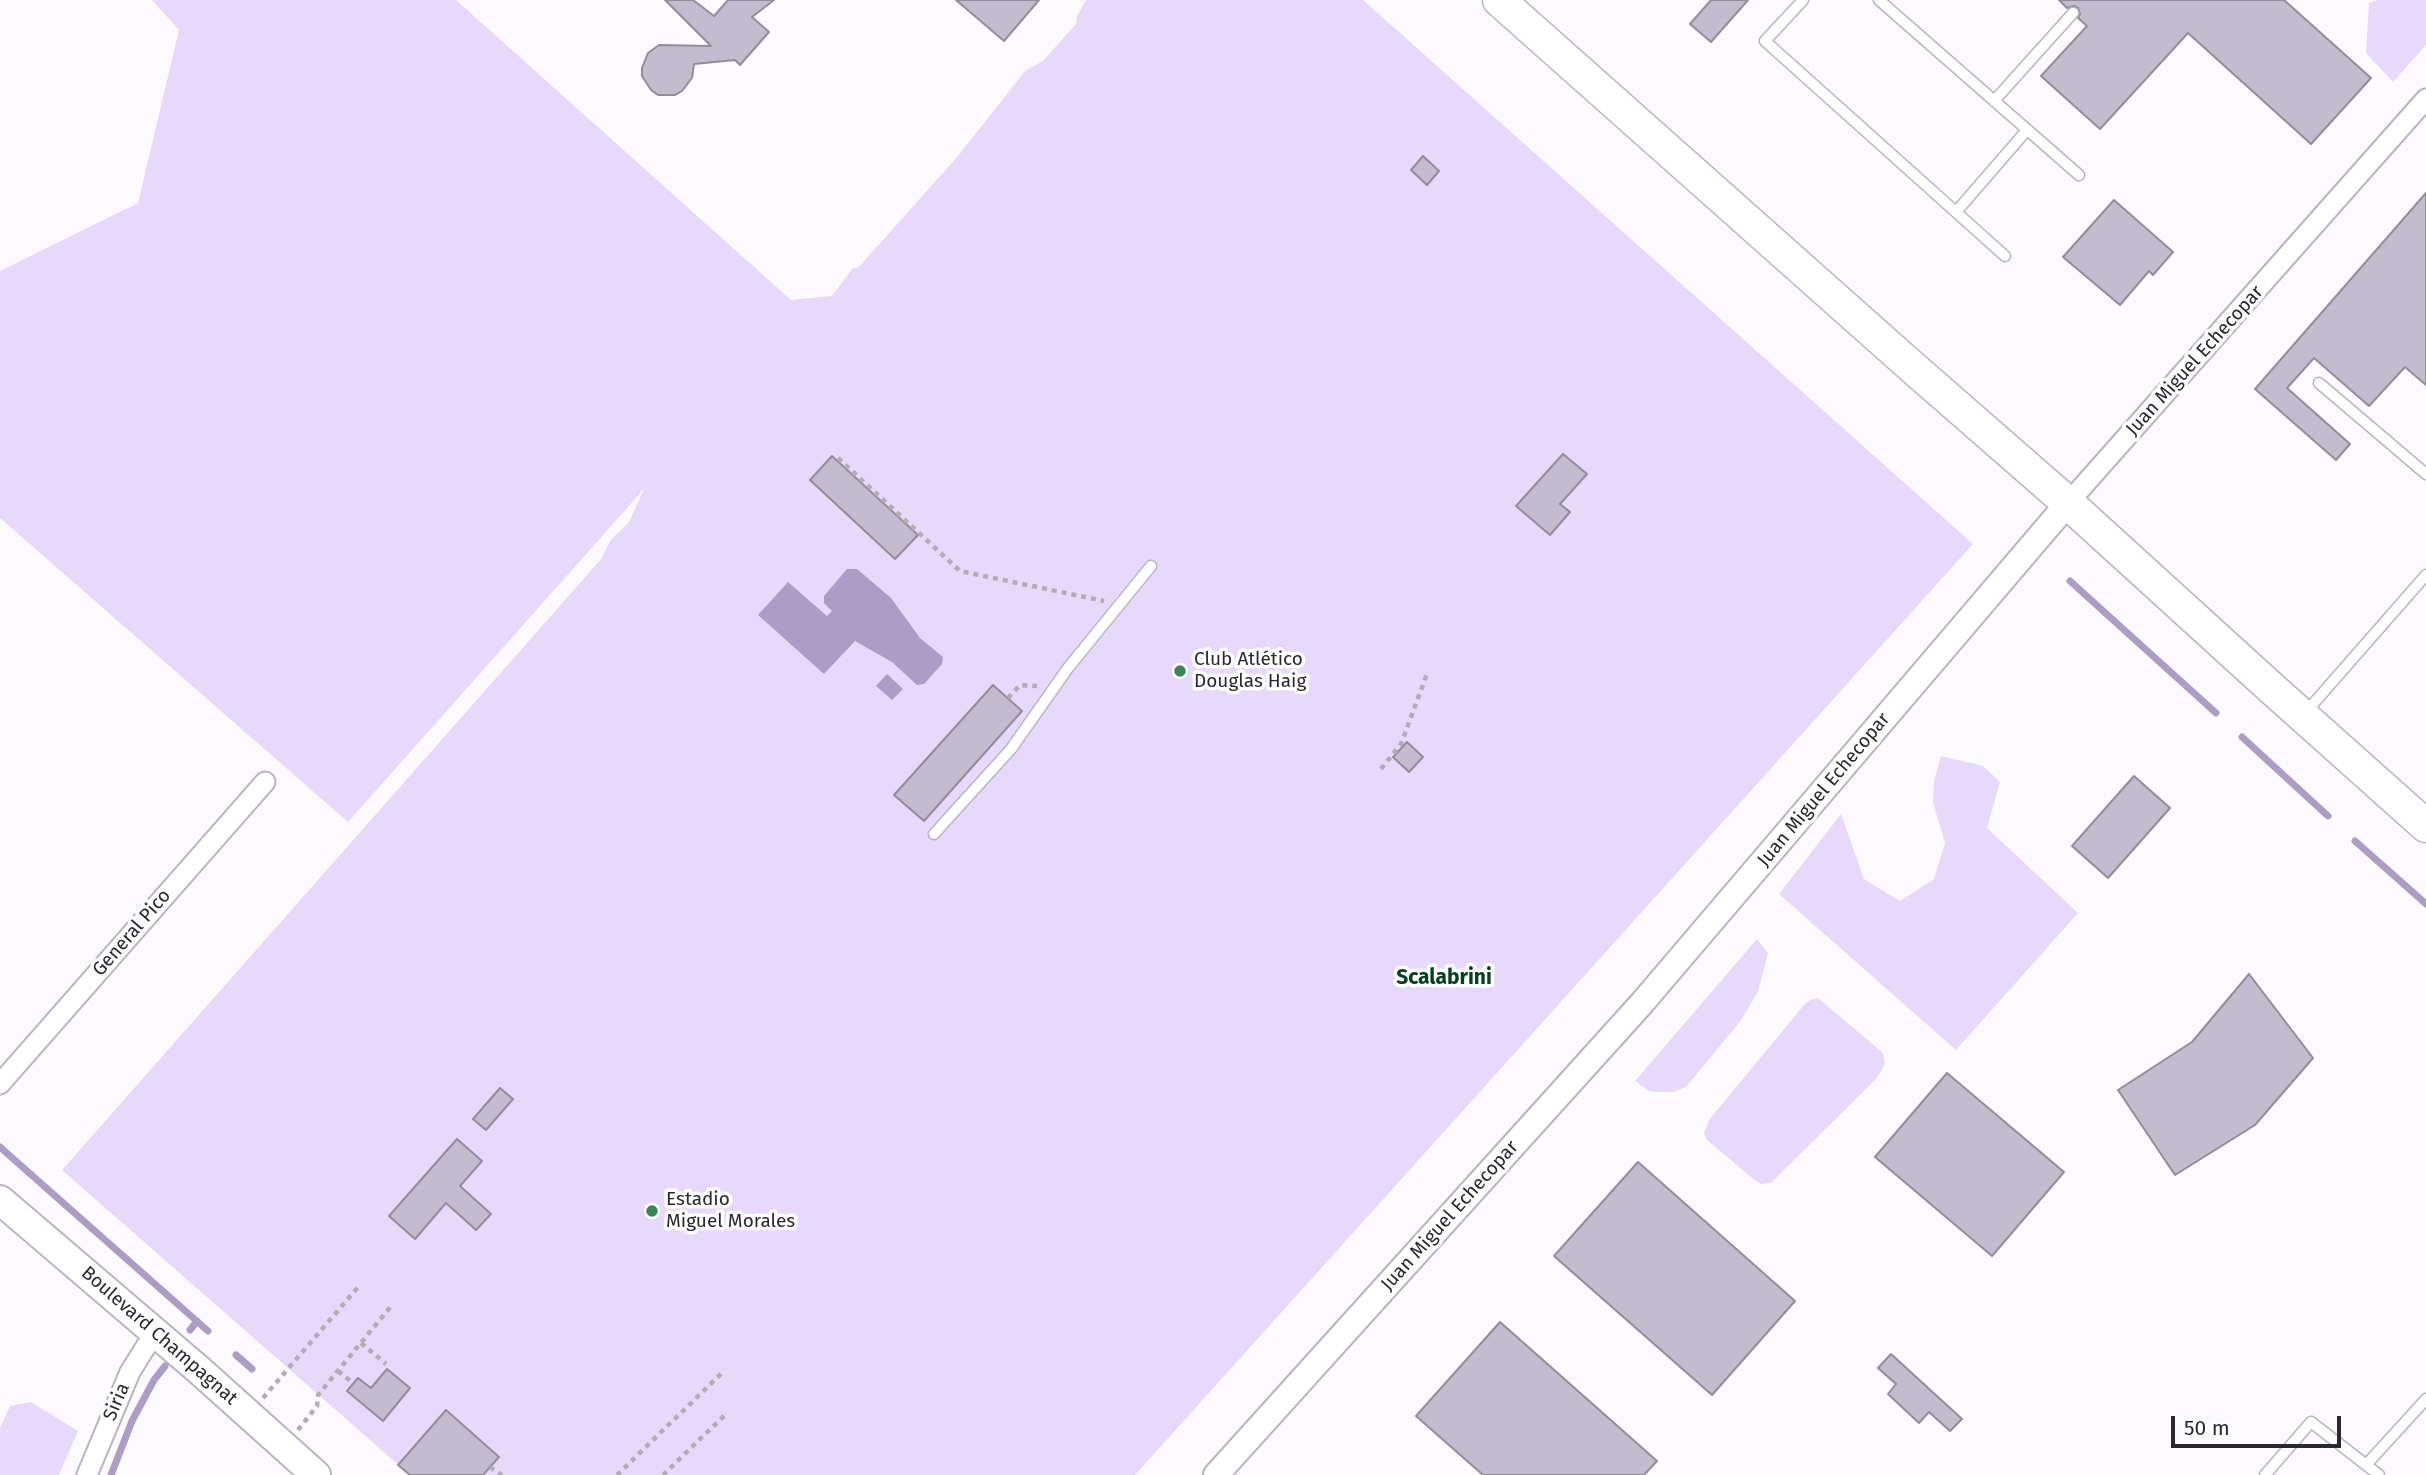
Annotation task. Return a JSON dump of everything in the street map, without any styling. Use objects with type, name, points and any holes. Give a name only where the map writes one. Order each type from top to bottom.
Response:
[{"type":"main road","points":[[1504,2],[2068,503],[2426,826]]},
{"type":"main road","name":"Boulevard Champagnat","points":[[0,1200],[155,1332],[316,1475]]},
{"type":"street","name":"Juan Miguel Echecopar","points":[[1216,1475],[1642,1003],[2068,503],[2426,99]]},
{"type":"street","name":"General Pico","points":[[0,1084],[265,782]]},
{"type":"street","name":"Siria","points":[[87,1475],[130,1371],[155,1332]]},
{"type":"lane","points":[[1803,0],[1765,41],[2005,256]]},
{"type":"lane","points":[[1879,0],[2079,175]]},
{"type":"lane","points":[[1994,101],[2073,13]]},
{"type":"lane","points":[[1956,212],[2027,130]]},
{"type":"lane","points":[[2319,383],[2426,474]]},
{"type":"lane","points":[[934,834],[1011,748],[1055,687],[1151,566]]},
{"type":"lane","points":[[2303,715],[2426,575]]},
{"type":"lane","points":[[2366,1465],[2426,1399]]},
{"type":"lane","points":[[2264,1475],[2311,1422],[2379,1475]]},
{"type":"path","points":[[838,457],[960,571],[1119,604]]},
{"type":"path","points":[[1381,769],[1401,744],[1427,674]]},
{"type":"path","points":[[1007,698],[1020,685],[1055,687]]},
{"type":"path","points":[[248,1414],[359,1286]]},
{"type":"path","points":[[295,1433],[317,1406],[318,1395],[392,1305]]},
{"type":"path","points":[[361,1343],[386,1364]]},
{"type":"path","points":[[338,1371],[353,1384]]},
{"type":"path","points":[[617,1475],[722,1373]]},
{"type":"path","points":[[663,1475],[727,1413]]},
{"type":"path","points":[[490,1467],[502,1475]]},
{"type":"shaded area","name":"Club Atlético Douglas Haig","points":[[152,0],[456,0],[791,300],[832,296],[853,268],[858,268],[958,156],[1025,71],[1043,61],[1076,24],[1077,16],[1086,0],[1363,0],[1973,544],[1135,1475],[410,1475],[62,1170],[602,558],[610,541],[629,522],[644,489],[348,822],[0,518],[0,271],[138,203],[179,30]]},
{"type":"shaded area","points":[[2378,0],[2426,0],[2426,45],[2393,82],[2366,53],[2369,3]]},
{"type":"shaded area","points":[[847,569],[857,569],[891,598],[920,638],[943,657],[942,664],[924,684],[917,685],[892,662],[855,641],[824,674],[758,615],[788,582],[827,616],[832,611],[824,603],[824,596]]},
{"type":"shaded area","points":[[887,674],[903,689],[892,700],[876,686]]},
{"type":"shaded area","points":[[1941,756],[1983,766],[2000,782],[1987,828],[2078,913],[1956,1050],[1779,894],[1841,814],[1864,879],[1900,901],[1934,879],[1945,843],[1933,803],[1934,781]]},
{"type":"shaded area","points":[[1757,939],[1768,953],[1758,992],[1739,1023],[1686,1087],[1674,1092],[1649,1091],[1635,1081]]},
{"type":"shaded area","points":[[1818,998],[1883,1053],[1885,1064],[1877,1078],[1771,1183],[1761,1184],[1706,1139],[1704,1133],[1709,1120],[1804,1005]]},
{"type":"shaded area","points":[[31,1402],[78,1431],[59,1475],[0,1475],[0,1428],[10,1406]]},
{"type":"building","points":[[665,0],[693,0],[714,16],[728,0],[774,0],[752,17],[769,32],[740,65],[735,60],[694,64],[692,78],[682,91],[675,95],[658,95],[651,90],[642,76],[648,53],[659,45],[711,46]]},
{"type":"building","points":[[956,0],[1039,0],[1004,41]]},
{"type":"building","points":[[1711,0],[1748,0],[1711,42],[1690,24]]},
{"type":"building","points":[[2059,0],[2284,0],[2371,78],[2311,144],[2188,33],[2100,129],[2041,76],[2087,26],[2078,18],[2078,8],[2067,8]]},
{"type":"building","points":[[1423,156],[1439,171],[1427,185],[1411,170]]},
{"type":"building","points":[[2426,193],[2426,385],[2405,367],[2369,406],[2314,358],[2287,388],[2350,444],[2336,460],[2255,389]]},
{"type":"building","points":[[2114,200],[2173,252],[2153,275],[2149,271],[2120,305],[2063,257]]},
{"type":"building","points":[[1563,454],[1587,474],[1560,504],[1570,512],[1550,535],[1516,506]]},
{"type":"building","points":[[832,456],[918,535],[895,559],[810,480]]},
{"type":"building","points":[[993,685],[1022,711],[924,821],[894,795]]},
{"type":"building","points":[[1407,742],[1423,757],[1409,772],[1393,757]]},
{"type":"building","points":[[2134,776],[2170,808],[2108,878],[2072,846]]},
{"type":"building","points":[[2249,974],[2313,1058],[2255,1125],[2175,1175],[2118,1090],[2192,1042]]},
{"type":"building","points":[[1947,1073],[2064,1172],[1992,1256],[1875,1157]]},
{"type":"building","points":[[500,1088],[513,1099],[486,1130],[473,1119]]},
{"type":"building","points":[[457,1139],[482,1161],[460,1186],[491,1214],[476,1230],[446,1203],[415,1239],[389,1216]]},
{"type":"building","points":[[1638,1162],[1795,1301],[1712,1395],[1554,1256]]},
{"type":"building","points":[[1500,1322],[1657,1461],[1644,1475],[1483,1475],[1416,1416]]},
{"type":"building","points":[[1891,1354],[1962,1419],[1950,1431],[1929,1412],[1919,1423],[1888,1394],[1896,1384],[1878,1368]]},
{"type":"building","points":[[387,1369],[410,1388],[383,1421],[347,1391],[358,1378],[371,1388]]},
{"type":"building","points":[[446,1410],[499,1457],[483,1475],[410,1475],[398,1465]]},
{"type":"waterway","points":[[2070,581],[2216,713]]},
{"type":"waterway","points":[[2242,737],[2328,816]]},
{"type":"waterway","points":[[2355,841],[2426,904]]},
{"type":"waterway","points":[[0,1147],[208,1331]]},
{"type":"waterway","points":[[190,1330],[197,1321]]},
{"type":"waterway","points":[[236,1355],[252,1369]]},
{"type":"waterway","points":[[111,1475],[132,1421],[154,1380],[165,1366]]},
{"type":"place","name":"Club Atlético Douglas Haig","points":[[1180,671]]},
{"type":"place","name":"Estadio Miguel Morales","points":[[652,1211]]},
{"type":"district","name":"Scalabrini","points":[[1444,978]]}]
